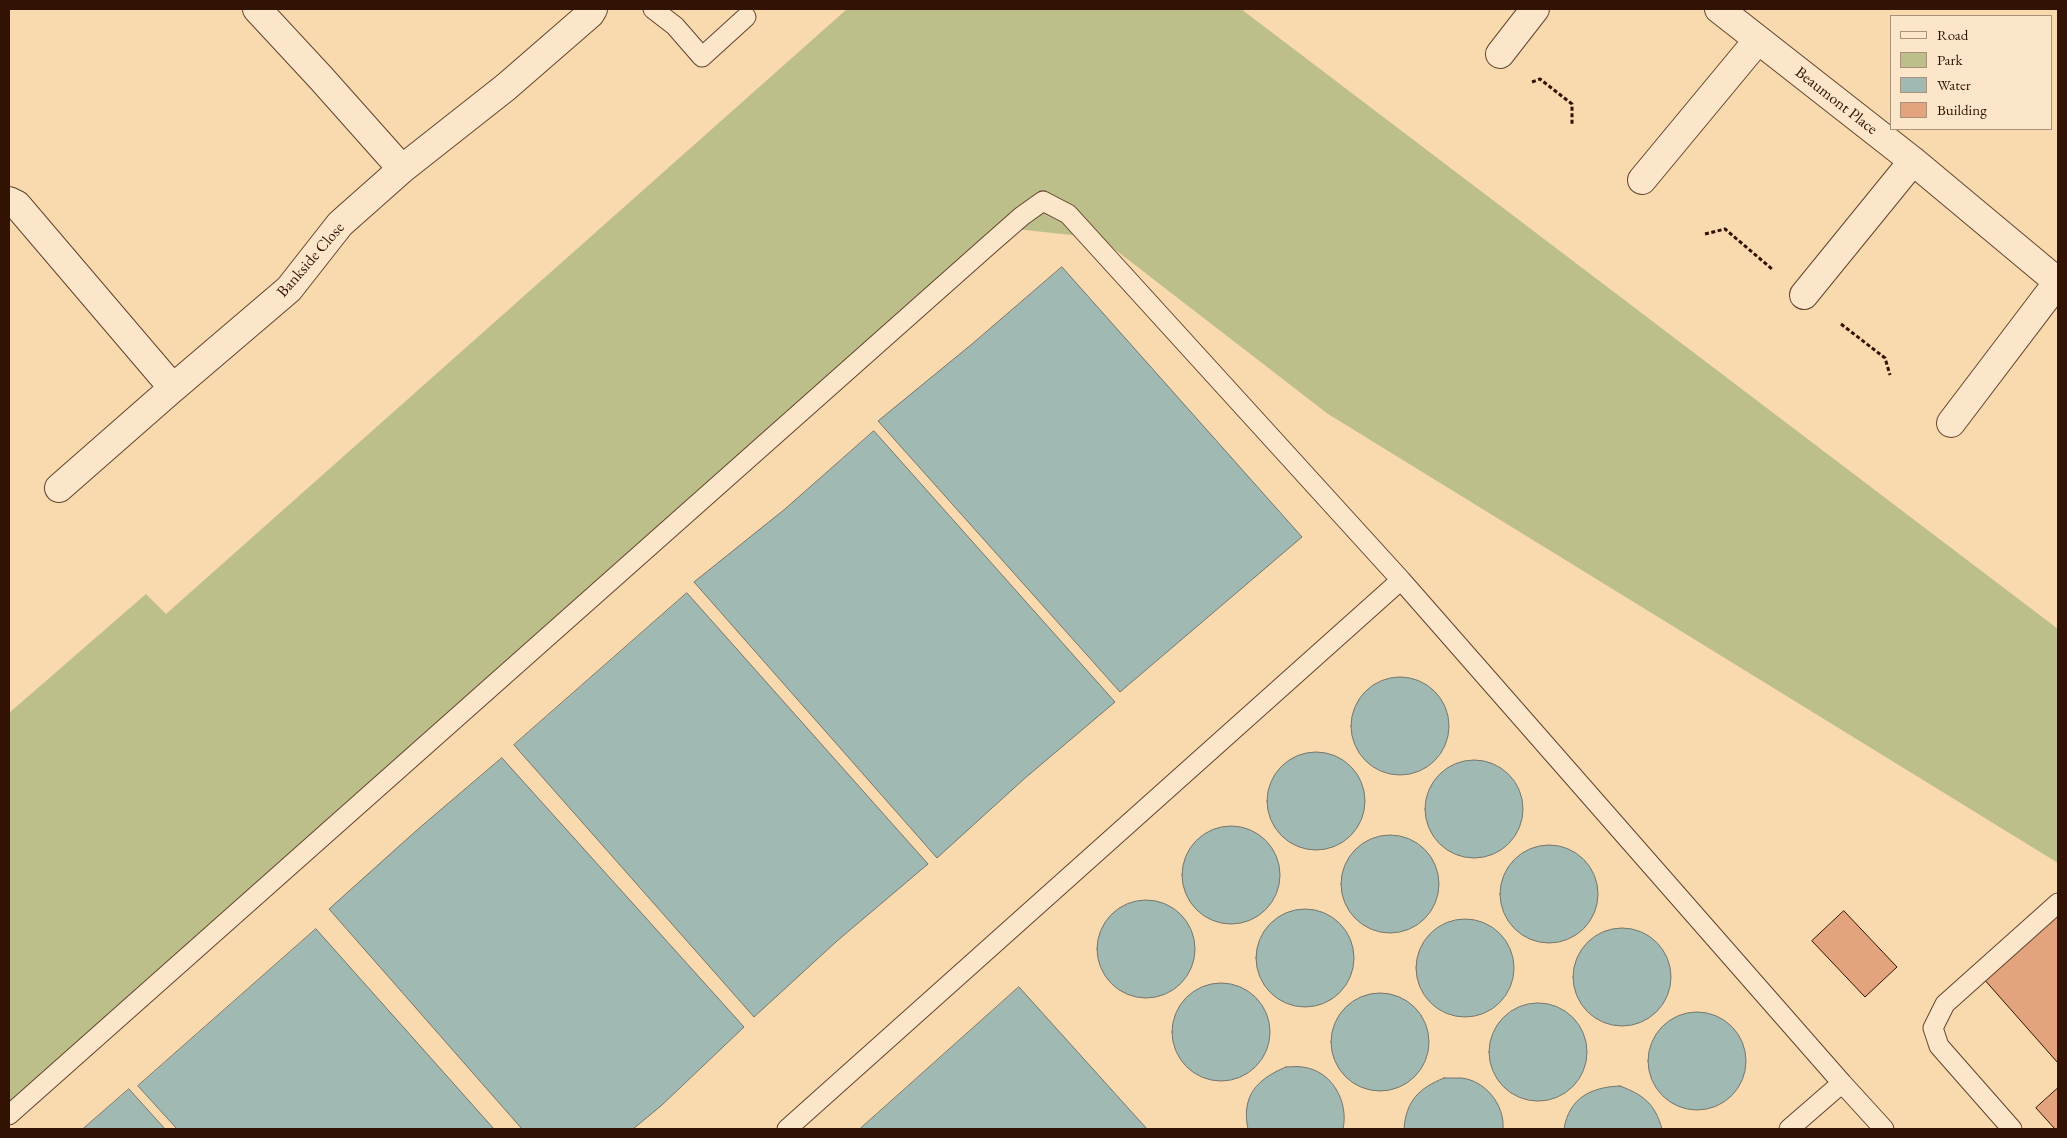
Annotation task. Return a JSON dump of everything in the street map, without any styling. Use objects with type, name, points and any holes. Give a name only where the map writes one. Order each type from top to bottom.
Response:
[{"type":"street","points":[[256,9],[322,78],[402,169]]},
{"type":"street","name":"Bankside Close","points":[[59,488],[289,289],[340,224],[402,169],[506,87],[593,9]]},
{"type":"street","points":[[1500,54],[1535,9]]},
{"type":"street","name":"Beaumont Place","points":[[1719,9],[1913,161],[2058,282],[1951,423]]},
{"type":"street","points":[[1642,180],[1758,40]]},
{"type":"street","points":[[1804,295],[1913,161]]},
{"type":"street","points":[[9,201],[17,205],[174,388]]},
{"type":"lane","points":[[653,9],[675,26],[702,56],[746,17]]},
{"type":"lane","points":[[9,1115],[990,244],[1022,216],[1043,201],[1068,214],[1401,580],[1884,1129]]},
{"type":"lane","points":[[787,1129],[1401,580]]},
{"type":"lane","points":[[2012,1129],[1939,1046],[1933,1028],[1945,1004],[2058,903]]},
{"type":"lane","points":[[1788,1129],[1842,1083]]},
{"type":"path","points":[[1532,82],[1540,79],[1572,104],[1572,125]]},
{"type":"path","points":[[1705,234],[1725,229],[1772,269]]},
{"type":"path","points":[[1841,324],[1885,358],[1890,375]]},
{"type":"green space","points":[[847,9],[1241,9],[2058,629],[2058,863],[1328,414],[1100,238],[1006,228],[9,1120],[9,713],[146,594],[166,614]]},
{"type":"water","points":[[1062,267],[1302,537],[1120,692],[878,421]]},
{"type":"water","points":[[874,431],[1115,702],[1024,779],[937,858],[694,582],[785,509]]},
{"type":"water","points":[[687,593],[928,864],[837,941],[754,1017],[514,745]]},
{"type":"water","points":[[1400,677],[1419,680],[1435,691],[1446,707],[1449,726],[1446,745],[1435,761],[1419,772],[1400,775],[1381,772],[1365,761],[1354,745],[1351,726],[1354,707],[1365,691],[1381,680]]},
{"type":"water","points":[[1316,752],[1335,755],[1351,766],[1362,782],[1365,801],[1362,820],[1351,836],[1335,847],[1316,850],[1297,847],[1281,836],[1270,820],[1267,801],[1270,782],[1281,766],[1297,755]]},
{"type":"water","points":[[502,758],[744,1027],[662,1105],[633,1129],[522,1129],[329,909],[417,830]]},
{"type":"water","points":[[1474,760],[1493,763],[1509,774],[1520,790],[1523,809],[1520,828],[1509,844],[1493,855],[1474,858],[1455,855],[1439,844],[1428,828],[1425,809],[1428,790],[1439,774],[1455,763]]},
{"type":"water","points":[[1231,826],[1250,829],[1266,840],[1277,856],[1280,875],[1277,894],[1266,910],[1250,921],[1231,924],[1212,921],[1196,910],[1185,894],[1182,875],[1185,856],[1196,840],[1212,829]]},
{"type":"water","points":[[1380,835],[1400,835],[1409,838],[1425,849],[1436,865],[1439,874],[1439,894],[1436,903],[1425,919],[1409,930],[1400,933],[1380,933],[1363,925],[1349,911],[1341,894],[1341,874],[1349,857],[1363,843]]},
{"type":"water","points":[[1539,845],[1559,845],[1568,848],[1584,859],[1595,875],[1598,884],[1598,904],[1595,913],[1584,929],[1568,940],[1559,943],[1539,943],[1522,935],[1508,921],[1500,904],[1500,884],[1508,867],[1522,853]]},
{"type":"water","points":[[1136,900],[1156,900],[1165,903],[1181,914],[1192,930],[1195,939],[1195,959],[1192,968],[1181,984],[1165,995],[1156,998],[1136,998],[1119,990],[1105,976],[1097,959],[1097,939],[1105,922],[1119,908]]},
{"type":"water","points":[[1295,909],[1315,909],[1324,912],[1340,923],[1351,939],[1354,948],[1354,968],[1351,977],[1340,993],[1324,1004],[1315,1007],[1295,1007],[1278,999],[1264,985],[1256,968],[1256,948],[1264,931],[1278,917]]},
{"type":"water","points":[[1465,919],[1484,922],[1500,933],[1511,949],[1514,968],[1511,987],[1500,1003],[1484,1014],[1465,1017],[1446,1014],[1430,1003],[1419,987],[1416,968],[1419,949],[1430,933],[1446,922]]},
{"type":"water","points":[[1622,928],[1641,931],[1657,942],[1668,958],[1671,977],[1668,996],[1657,1012],[1641,1023],[1622,1026],[1603,1023],[1587,1012],[1576,996],[1573,977],[1576,958],[1587,942],[1603,931]]},
{"type":"water","points":[[316,929],[494,1129],[177,1129],[138,1086]]},
{"type":"water","points":[[1211,983],[1231,983],[1240,986],[1256,997],[1267,1013],[1270,1022],[1270,1042],[1267,1051],[1256,1067],[1240,1078],[1231,1081],[1211,1081],[1194,1073],[1180,1059],[1172,1042],[1172,1022],[1180,1005],[1194,991]]},
{"type":"water","points":[[1019,987],[1147,1129],[860,1129]]},
{"type":"water","points":[[1380,993],[1399,996],[1415,1007],[1426,1023],[1429,1042],[1426,1061],[1415,1077],[1399,1088],[1380,1091],[1361,1088],[1345,1077],[1334,1061],[1331,1042],[1334,1023],[1345,1007],[1361,996]]},
{"type":"water","points":[[1538,1003],[1557,1006],[1573,1017],[1584,1033],[1587,1052],[1584,1071],[1573,1087],[1557,1098],[1538,1101],[1519,1098],[1503,1087],[1492,1071],[1489,1052],[1492,1033],[1503,1017],[1519,1006]]},
{"type":"water","points":[[1687,1012],[1707,1012],[1716,1015],[1732,1026],[1743,1042],[1746,1051],[1746,1071],[1743,1080],[1732,1096],[1716,1107],[1707,1110],[1687,1110],[1670,1102],[1656,1088],[1648,1071],[1648,1051],[1656,1034],[1670,1020]]},
{"type":"water","points":[[1286,1067],[1313,1069],[1330,1081],[1341,1098],[1344,1119],[1343,1129],[1248,1129],[1246,1117],[1249,1098],[1259,1083]]},
{"type":"water","points":[[1444,1078],[1470,1080],[1478,1083],[1492,1095],[1501,1111],[1503,1129],[1404,1129],[1405,1119],[1415,1097],[1427,1086]]},
{"type":"water","points":[[1620,1086],[1636,1093],[1652,1107],[1662,1129],[1564,1129],[1571,1109],[1583,1096],[1600,1089]]},
{"type":"water","points":[[129,1089],[165,1129],[83,1129]]},
{"type":"building","points":[[2058,909],[2058,1063],[1983,978]]},
{"type":"building","points":[[1844,911],[1897,967],[1865,997],[1812,941]]},
{"type":"building","points":[[2058,1088],[2058,1129],[2055,1129],[2036,1108]]}]
